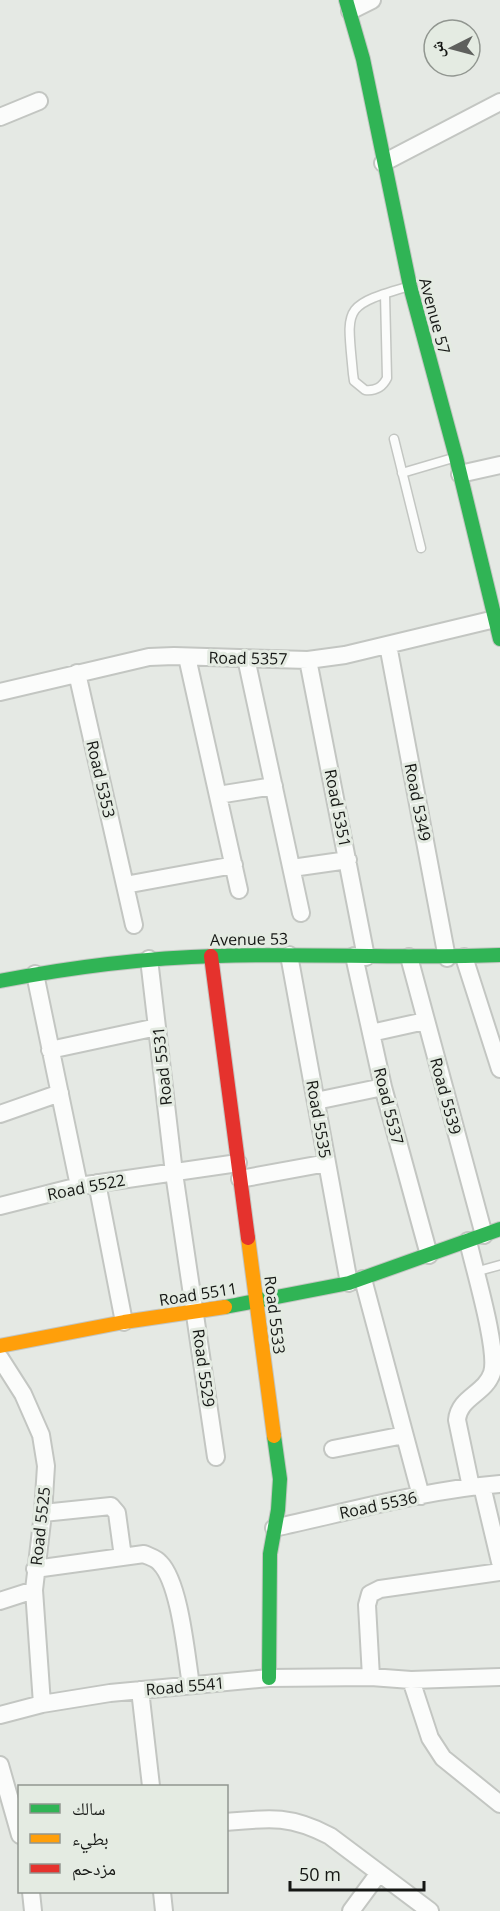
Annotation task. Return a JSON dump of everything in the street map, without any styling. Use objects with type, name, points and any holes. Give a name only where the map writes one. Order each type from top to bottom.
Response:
[{"type":"street","points":[[348,5],[372,0]]},
{"type":"street","name":"Avenue 57","points":[[348,5],[363,59],[410,286],[458,465],[500,639]]},
{"type":"street","points":[[0,117],[39,101]]},
{"type":"street","points":[[383,162],[500,102]]},
{"type":"street","points":[[458,465],[500,465]]},
{"type":"street","name":"Road 5357","points":[[0,692],[149,657],[308,660],[345,655],[495,619]]},
{"type":"street","name":"Road 5349","points":[[388,645],[455,958]]},
{"type":"street","points":[[187,657],[239,890]]},
{"type":"street","points":[[246,658],[301,913]]},
{"type":"street","name":"Road 5351","points":[[308,660],[348,860],[360,956]]},
{"type":"street","name":"Road 5353","points":[[78,673],[134,925]]},
{"type":"street","points":[[218,795],[274,786]]},
{"type":"street","points":[[292,868],[348,860]]},
{"type":"street","points":[[125,885],[234,865]]},
{"type":"street","name":"Avenue 53","points":[[0,981],[35,974],[149,959],[289,955],[455,958],[500,956]]},
{"type":"street","name":"Road 5535","points":[[289,955],[327,1163],[356,1281],[421,1496]]},
{"type":"street","name":"Road 5533","points":[[211,956],[280,1479],[278,1510],[270,1554],[269,1678]]},
{"type":"street","name":"Road 5537","points":[[360,956],[371,1033],[383,1087],[429,1255]]},
{"type":"street","name":"Road 5539","points":[[409,957],[425,1021],[492,1232]]},
{"type":"street","points":[[455,958],[500,1067]]},
{"type":"street","name":"Road 5531","points":[[149,959],[174,1173]]},
{"type":"street","points":[[35,974],[79,1186]]},
{"type":"street","points":[[371,1033],[425,1021]]},
{"type":"street","points":[[50,1050],[157,1027]]},
{"type":"street","points":[[316,1101],[383,1087]]},
{"type":"street","points":[[0,1114],[60,1093]]},
{"type":"street","name":"Road 5522","points":[[0,1206],[97,1183],[174,1173],[239,1171],[327,1163]]},
{"type":"street","name":"Road 5529","points":[[174,1173],[216,1457]]},
{"type":"street","points":[[97,1183],[124,1322]]},
{"type":"street","name":"Road 5511","points":[[0,1346],[124,1322],[257,1301],[356,1281],[492,1232]]},
{"type":"street","points":[[468,1241],[495,1337],[492,1373],[486,1383],[461,1404],[457,1420],[500,1562]]},
{"type":"street","name":"Road 5525","points":[[0,1358],[23,1394],[41,1435],[46,1466],[44,1513],[34,1590],[42,1704]]},
{"type":"street","points":[[333,1449],[404,1435]]},
{"type":"street","name":"Road 5536","points":[[274,1528],[421,1496],[500,1484]]},
{"type":"street","points":[[44,1513],[111,1506],[117,1513],[123,1557]]},
{"type":"street","points":[[35,1569],[144,1554],[155,1558],[170,1579],[176,1597],[191,1685]]},
{"type":"street","points":[[371,1677],[367,1605],[370,1594],[380,1589],[500,1572]]},
{"type":"street","points":[[0,1601],[34,1590]]},
{"type":"street","name":"Road 5541","points":[[0,1715],[42,1704],[140,1690],[269,1678],[371,1677],[411,1680],[500,1677]]},
{"type":"street","points":[[411,1680],[430,1738],[443,1758],[500,1804]]},
{"type":"street","points":[[140,1690],[151,1785]]},
{"type":"street","points":[[0,1765],[18,1829]]},
{"type":"street","points":[[228,1822],[270,1818],[291,1820],[311,1826],[330,1836],[430,1911]]},
{"type":"street","points":[[351,1911],[379,1873]]},
{"type":"street","points":[[31,1893],[33,1911]]},
{"type":"street","points":[[162,1893],[164,1911]]},
{"type":"lane","points":[[385,294],[387,378],[378,389],[365,390],[354,381],[349,322],[351,314],[360,303],[385,294],[410,286]]},
{"type":"lane","points":[[394,439],[421,548]]},
{"type":"lane","points":[[402,472],[458,465]]},
{"type":"lane","points":[[475,1272],[500,1265]]},
{"type":"traffic: fast","points":[[346,0],[363,59],[410,286],[456,457],[500,639]]},
{"type":"traffic: fast","points":[[0,981],[108,964],[190,957],[500,955]]},
{"type":"traffic: fast","points":[[225,1307],[349,1283],[500,1229]]},
{"type":"traffic: fast","points":[[269,1678],[270,1554],[278,1510],[280,1479],[274,1436]]},
{"type":"traffic: slow","points":[[248,1238],[274,1436]]},
{"type":"traffic: slow","points":[[0,1346],[124,1322],[225,1307]]},
{"type":"traffic: jam","points":[[211,956],[248,1238]]}]
